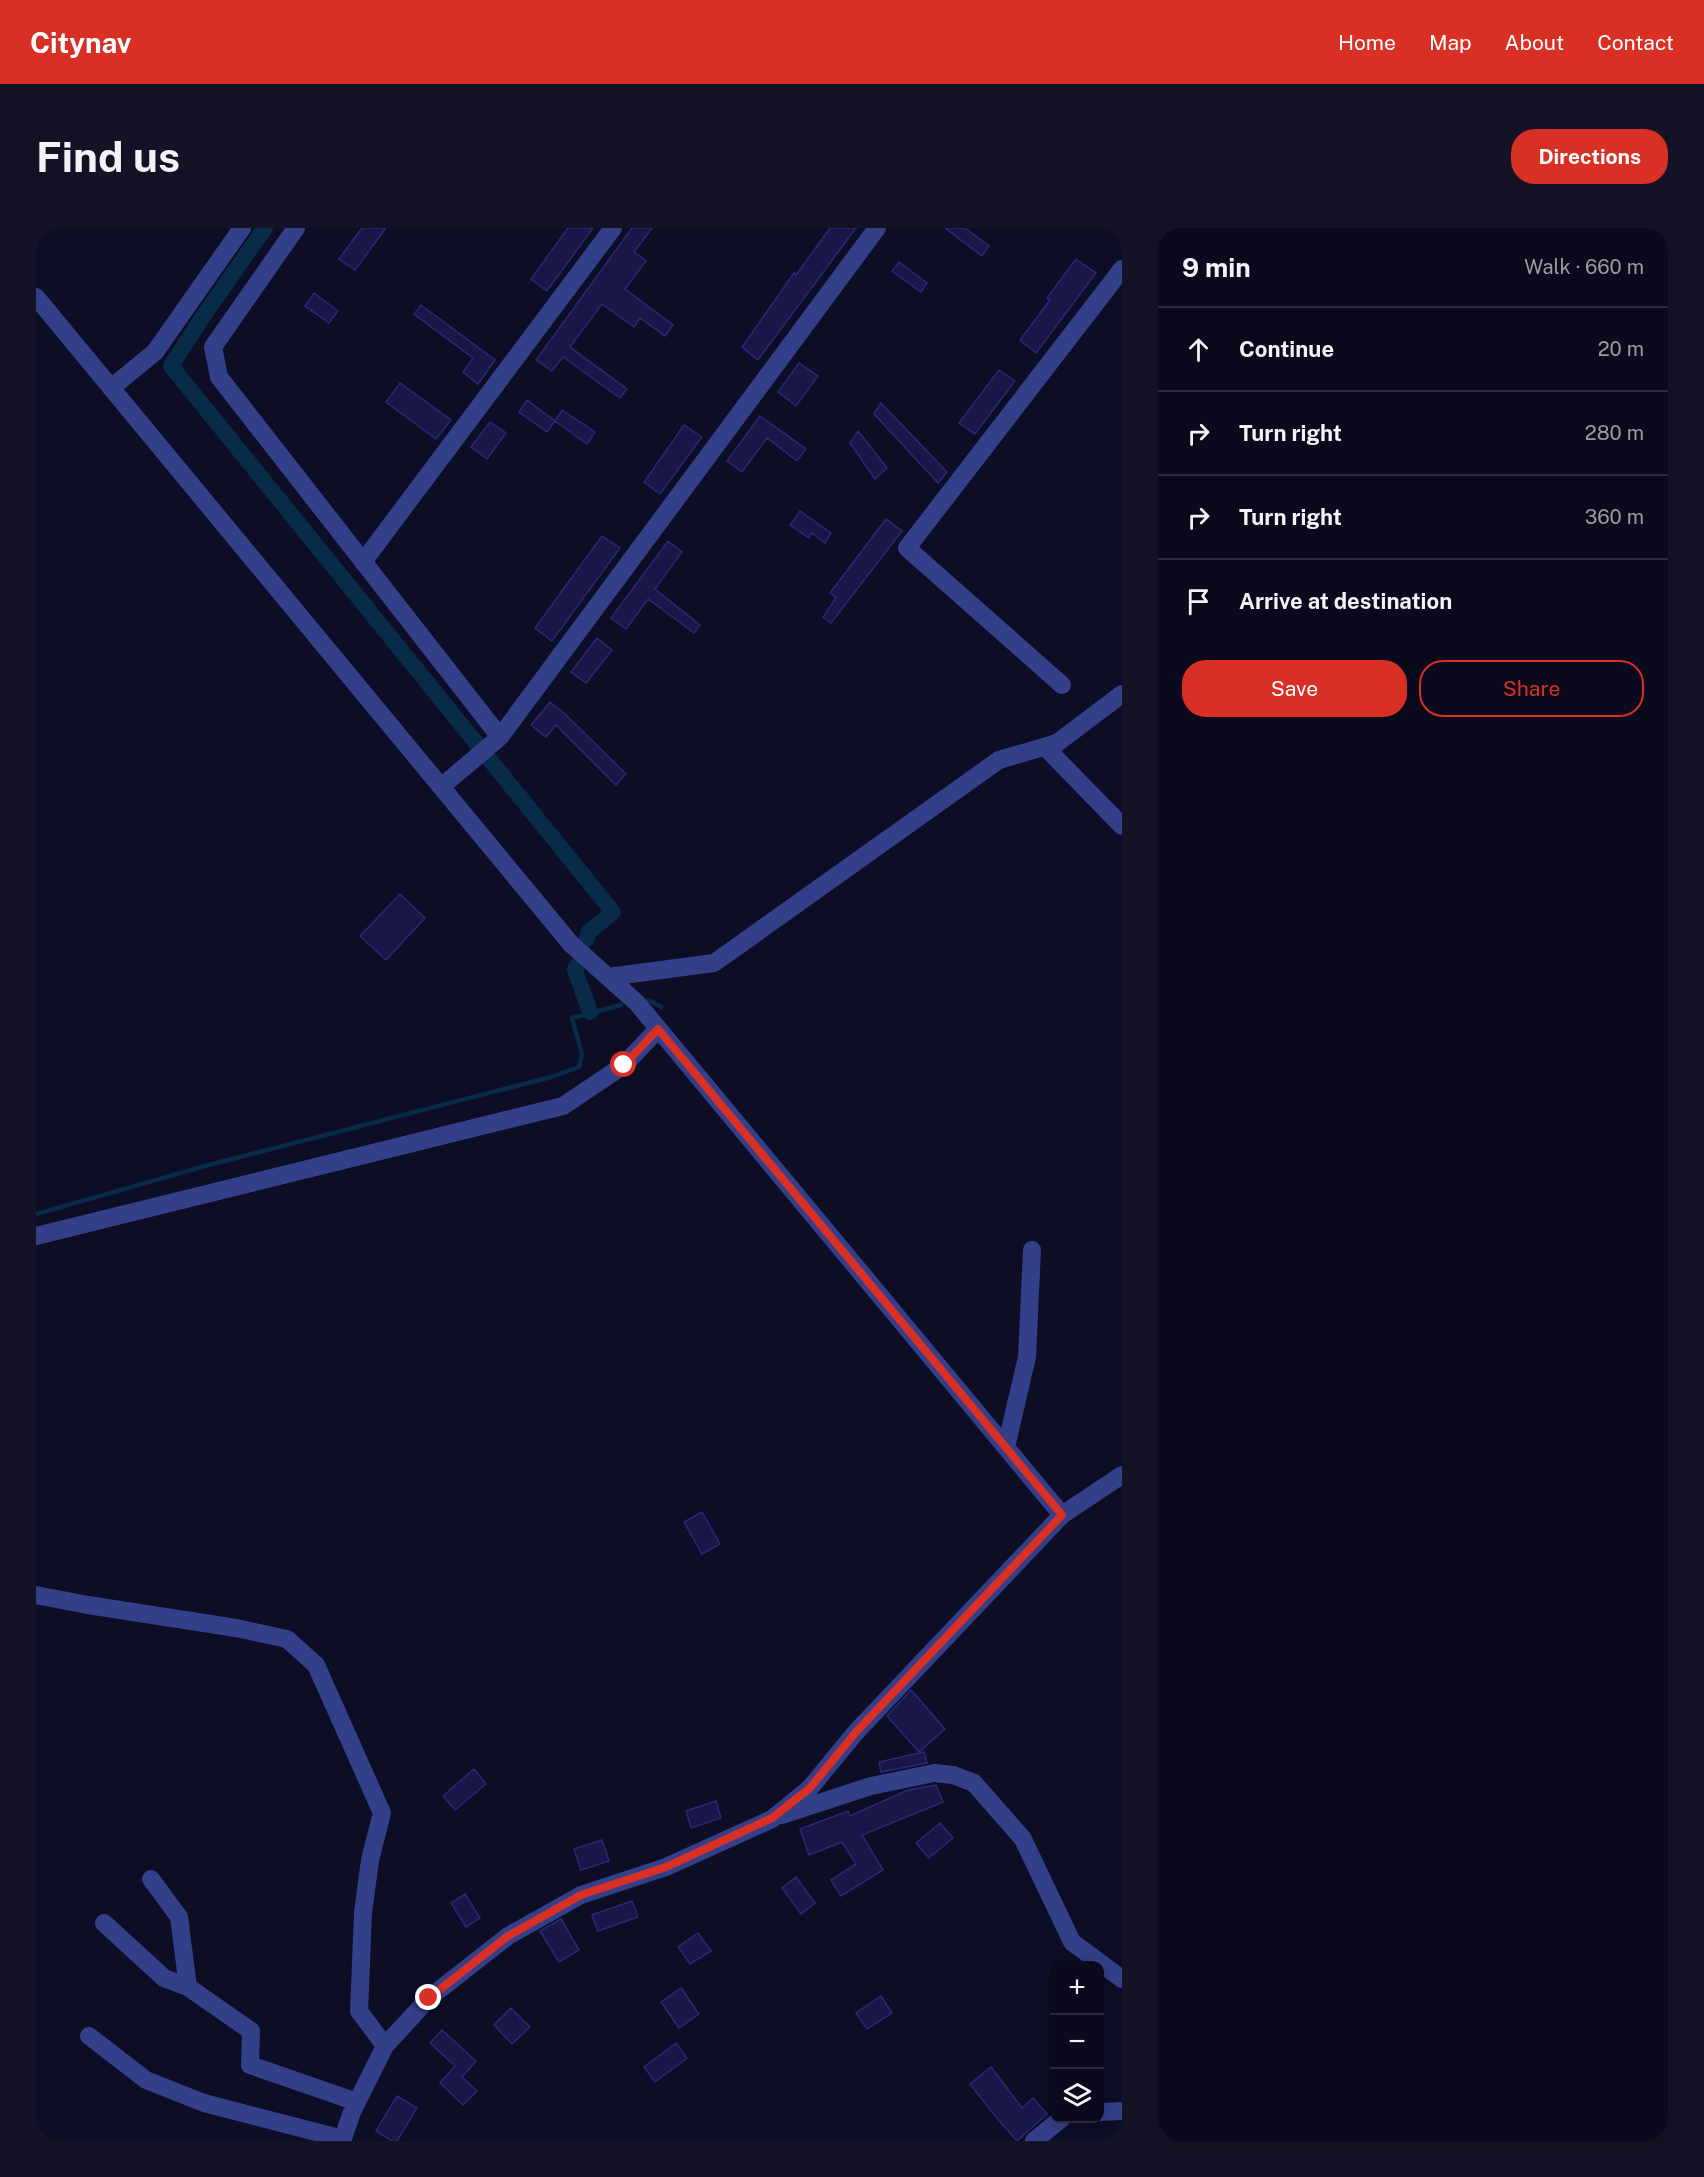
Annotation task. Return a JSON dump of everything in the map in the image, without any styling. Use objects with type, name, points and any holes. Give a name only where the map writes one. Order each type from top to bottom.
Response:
[{"type":"street","points":[[111,388],[155,352],[242,228]]},
{"type":"street","points":[[297,228],[213,347],[219,377],[500,737]]},
{"type":"street","points":[[363,562],[613,228]]},
{"type":"street","points":[[441,787],[500,737],[877,228]]},
{"type":"street","points":[[1062,685],[907,548],[1122,269]]},
{"type":"street","points":[[36,297],[571,944],[637,1003],[1062,1515]]},
{"type":"street","points":[[608,977],[714,963],[999,760],[1057,743],[1122,694]]},
{"type":"street","points":[[1045,747],[1122,826]]},
{"type":"street","points":[[36,1236],[563,1106],[624,1065],[658,1029]]},
{"type":"street","points":[[1006,1447],[1027,1357],[1032,1250]]},
{"type":"street","points":[[772,1818],[810,1788],[856,1732],[1062,1515],[1122,1476]]},
{"type":"street","points":[[36,1595],[236,1628],[287,1639],[316,1665],[382,1814],[370,1860],[364,1902],[359,2012],[385,2046]]},
{"type":"street","points":[[89,2036],[146,2080],[204,2103],[343,2140],[357,2102],[385,2046],[429,1998],[508,1936],[581,1895],[666,1867],[772,1818],[871,1786],[934,1773],[953,1775],[974,1783],[1023,1839],[1072,1942],[1122,1979]]},
{"type":"street","points":[[151,1879],[179,1917],[188,1988]]},
{"type":"street","points":[[104,1923],[164,1978],[188,1988],[251,2031],[250,2065],[357,2102]]},
{"type":"street","points":[[1104,2112],[1122,2111]]},
{"type":"street","points":[[1034,2141],[1056,2123]]},
{"type":"building","points":[[362,228],[386,228],[355,270],[339,259]]},
{"type":"building","points":[[568,228],[593,228],[547,291],[531,279]]},
{"type":"building","points":[[632,228],[652,228],[634,252],[646,261],[625,289],[673,325],[665,336],[640,318],[634,327],[602,304],[570,347],[627,389],[620,398],[563,357],[552,371],[536,360]]},
{"type":"building","points":[[830,228],[856,228],[758,360],[742,347],[794,273],[796,275]]},
{"type":"building","points":[[945,228],[965,228],[989,246],[982,256]]},
{"type":"building","points":[[1076,259],[1096,273],[1036,353],[1020,340],[1050,300],[1047,298]]},
{"type":"building","points":[[899,262],[927,283],[921,292],[892,271]]},
{"type":"building","points":[[314,293],[338,311],[329,323],[305,306]]},
{"type":"building","points":[[421,305],[495,360],[478,384],[463,372],[473,358],[414,314]]},
{"type":"building","points":[[799,363],[818,376],[796,406],[778,392]]},
{"type":"building","points":[[999,370],[1015,381],[975,434],[959,423]]},
{"type":"building","points":[[400,383],[451,420],[436,439],[386,402]]},
{"type":"building","points":[[527,400],[555,421],[547,432],[519,412]]},
{"type":"building","points":[[881,403],[947,472],[938,483],[874,414]]},
{"type":"building","points":[[562,410],[595,432],[587,444],[555,421]]},
{"type":"building","points":[[760,416],[806,449],[797,461],[767,438],[742,472],[727,461]]},
{"type":"building","points":[[490,422],[506,433],[487,459],[471,447]]},
{"type":"building","points":[[684,425],[702,437],[660,494],[644,482]]},
{"type":"building","points":[[858,431],[887,468],[875,479],[850,443]]},
{"type":"building","points":[[800,511],[831,533],[825,543],[812,533],[809,538],[790,525]]},
{"type":"building","points":[[886,519],[902,531],[831,623],[823,617],[836,598],[830,593]]},
{"type":"building","points":[[602,536],[620,548],[552,641],[535,628]]},
{"type":"building","points":[[668,541],[682,552],[655,589],[700,625],[694,633],[648,599],[626,629],[611,618]]},
{"type":"building","points":[[597,638],[612,650],[586,683],[571,672]]},
{"type":"building","points":[[550,702],[626,774],[616,785],[556,725],[546,737],[531,725]]},
{"type":"building","points":[[400,894],[425,918],[386,960],[360,936]]},
{"type":"building","points":[[702,1512],[720,1544],[702,1554],[684,1522]]},
{"type":"building","points":[[911,1690],[945,1729],[919,1752],[887,1716]]},
{"type":"building","points":[[924,1752],[927,1763],[881,1772],[879,1762]]},
{"type":"building","points":[[474,1769],[486,1784],[455,1810],[443,1796]]},
{"type":"building","points":[[936,1785],[943,1802],[862,1835],[883,1870],[841,1896],[831,1880],[856,1864],[842,1842],[809,1855],[800,1829],[848,1811],[850,1816],[908,1790]]},
{"type":"building","points":[[716,1801],[721,1818],[691,1828],[686,1811]]},
{"type":"building","points":[[940,1823],[953,1838],[929,1858],[916,1843]]},
{"type":"building","points":[[602,1840],[609,1861],[581,1870],[574,1849]]},
{"type":"building","points":[[796,1877],[815,1903],[801,1914],[782,1888]]},
{"type":"building","points":[[465,1894],[480,1918],[466,1927],[451,1903]]},
{"type":"building","points":[[632,1901],[638,1917],[598,1931],[592,1915]]},
{"type":"building","points":[[561,1919],[579,1950],[559,1962],[540,1931]]},
{"type":"building","points":[[698,1933],[711,1951],[690,1964],[678,1947]]},
{"type":"building","points":[[681,1988],[699,2014],[679,2028],[661,2002]]},
{"type":"building","points":[[881,1996],[892,2013],[867,2029],[856,2013]]},
{"type":"building","points":[[511,2008],[530,2027],[512,2044],[494,2025]]},
{"type":"building","points":[[442,2030],[476,2061],[462,2077],[477,2091],[463,2105],[440,2083],[455,2066],[430,2043]]},
{"type":"building","points":[[676,2043],[687,2058],[655,2082],[644,2067]]},
{"type":"building","points":[[991,2067],[1022,2108],[1033,2098],[1047,2114],[1017,2141],[970,2084]]},
{"type":"building","points":[[397,2096],[417,2108],[397,2141],[392,2141],[376,2131]]},
{"type":"waterway","points":[[265,228],[171,366],[613,912],[589,932],[586,940]]},
{"type":"waterway","points":[[576,967],[575,970],[590,1012]]},
{"type":"waterway","points":[[648,1000],[661,1007]]},
{"type":"waterway","points":[[36,1214],[205,1166],[551,1077],[579,1067],[582,1054],[572,1018],[621,1005]]},
{"type":"route","points":[[429,1998],[508,1936],[581,1895],[666,1867],[772,1818],[810,1788],[856,1732],[1062,1515],[658,1029],[624,1065]]}]
